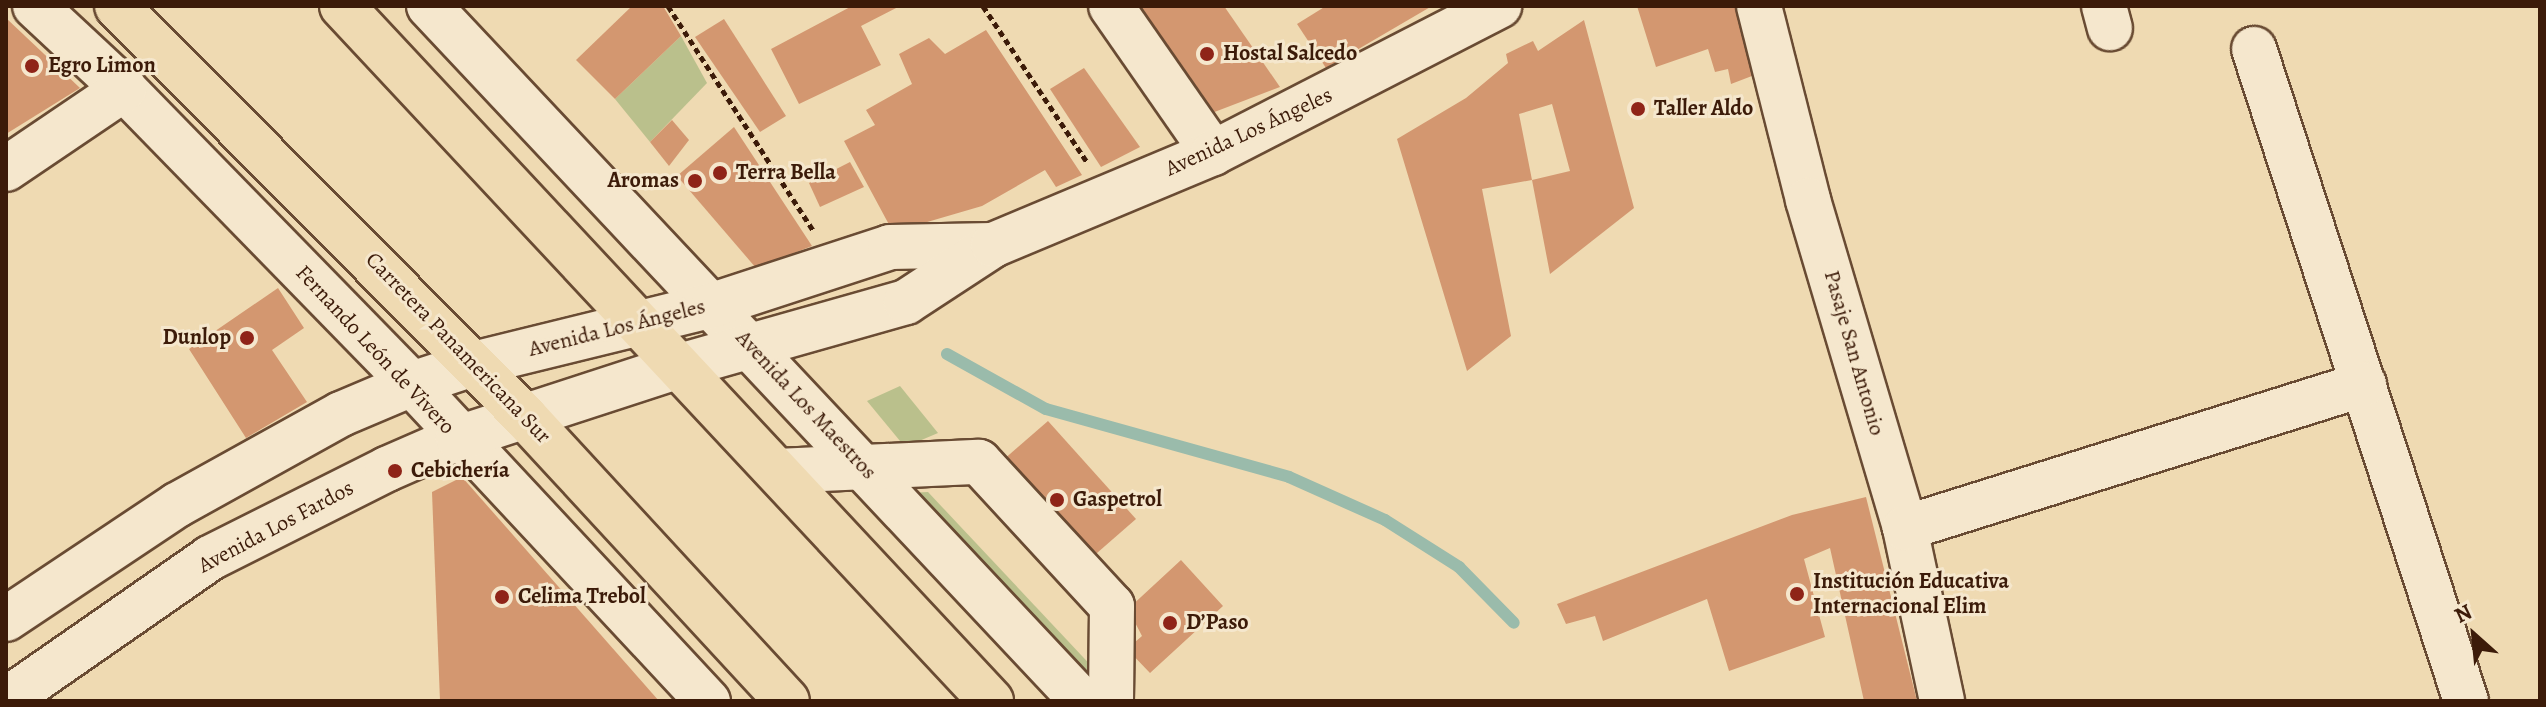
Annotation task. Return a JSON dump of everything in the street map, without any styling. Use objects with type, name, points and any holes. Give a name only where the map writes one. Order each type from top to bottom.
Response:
[{"type":"highway","name":"Carretera Panamericana Sur","points":[[117,6],[525,417],[787,701]]},
{"type":"highway","points":[[342,6],[991,701]]},
{"type":"street","name":"Fernando León de Vivero","points":[[35,6],[124,89],[412,384],[458,438],[708,701]]},
{"type":"street","name":"Avenida Los Maestros","points":[[429,6],[1082,701]]},
{"type":"street","points":[[1111,6],[1213,153]]},
{"type":"street","name":"Avenida Los Ángeles","points":[[525,417],[680,366],[906,302],[993,245],[1213,153],[1499,6]]},
{"type":"street","name":"Pasaje San Antonio","points":[[1759,6],[1808,200],[1905,528],[1942,701]]},
{"type":"street","points":[[2254,49],[2466,701]]},
{"type":"street","points":[[6,169],[124,89]]},
{"type":"street","name":"Avenida Los Ángeles","points":[[473,364],[713,305],[890,247],[993,245]]},
{"type":"street","points":[[6,619],[177,505],[341,414],[412,384],[473,364]]},
{"type":"street","points":[[1905,528],[2364,384]]},
{"type":"street","name":"Avenida Los Fardos","points":[[6,700],[210,558],[458,438],[525,417]]},
{"type":"street","points":[[777,471],[979,462],[1112,606],[1111,701]]},
{"type":"street","points":[[177,505],[210,558]]},
{"type":"path","points":[[668,6],[835,264]]},
{"type":"path","points":[[983,6],[1074,141]]},
{"type":"green space","points":[[681,36],[707,83],[650,142],[615,99]]},
{"type":"green space","points":[[900,386],[938,433],[905,447],[867,401]]},
{"type":"green space","points":[[928,492],[1098,673],[1096,698],[908,493]]},
{"type":"building","points":[[632,6],[663,6],[681,36],[615,99],[576,60]]},
{"type":"building","points":[[852,6],[900,6],[861,26],[881,65],[799,104],[771,49]]},
{"type":"building","name":"Hostal Salcedo","points":[[1123,6],[1224,6],[1280,87],[1204,116]]},
{"type":"building","points":[[1326,6],[1432,6],[1326,68],[1297,24]]},
{"type":"building","points":[[1637,6],[1745,6],[1765,71],[1731,84],[1728,69],[1715,72],[1708,49],[1656,67]]},
{"type":"building","name":"Egro Limon","points":[[6,18],[80,88],[6,134]]},
{"type":"building","points":[[724,19],[786,116],[760,132],[695,37]]},
{"type":"building","points":[[1584,20],[1634,208],[1550,274],[1532,180],[1482,189],[1511,336],[1467,371],[1397,139],[1466,98],[1508,63],[1506,54],[1533,41],[1538,51]],"holes":[[[1552,104],[1570,171],[1532,180],[1519,114]]]},
{"type":"building","points":[[986,30],[1082,175],[1056,187],[1045,170],[982,206],[893,232],[844,141],[875,125],[866,110],[912,84],[899,54],[929,38],[945,54]]},
{"type":"building","points":[[1084,68],[1140,147],[1101,167],[1050,89]]},
{"type":"building","points":[[672,120],[689,140],[669,166],[650,142]]},
{"type":"building","points":[[734,127],[812,246],[756,268],[677,176]]},
{"type":"building","points":[[850,162],[864,187],[820,207],[809,183]]},
{"type":"building","points":[[278,288],[304,328],[272,350],[307,402],[246,438],[189,349]]},
{"type":"building","name":"Gaspetrol","points":[[1048,421],[1136,519],[1066,580],[979,481]]},
{"type":"building","name":"Celima Trebol","points":[[462,477],[659,701],[440,701],[432,492]]},
{"type":"building","points":[[1866,497],[1917,701],[1864,701],[1830,548],[1804,559],[1825,637],[1729,671],[1707,599],[1603,641],[1595,616],[1566,624],[1557,604],[1792,515]]},
{"type":"building","name":"D’Paso","points":[[1181,560],[1223,606],[1150,673],[1127,649],[1142,636],[1128,609]]},
{"type":"waterway","points":[[947,354],[1046,409],[1289,477],[1385,520],[1459,567],[1514,623]]},
{"type":"place","name":"Hostal Salcedo","points":[[1207,54]]},
{"type":"place","name":"Egro Limon","points":[[32,66]]},
{"type":"place","name":"Taller Aldo","points":[[1638,109]]},
{"type":"place","name":"Terra Bella","points":[[720,173]]},
{"type":"place","name":"Aromas","points":[[695,181]]},
{"type":"place","name":"Dunlop","points":[[247,338]]},
{"type":"place","name":"Cebichería","points":[[395,471]]},
{"type":"place","name":"Gaspetrol","points":[[1057,500]]},
{"type":"place","name":"Institución Educativa Internacional Elim","points":[[1797,594]]},
{"type":"place","name":"Celima Trebol","points":[[502,597]]},
{"type":"place","name":"D’Paso","points":[[1170,623]]}]
